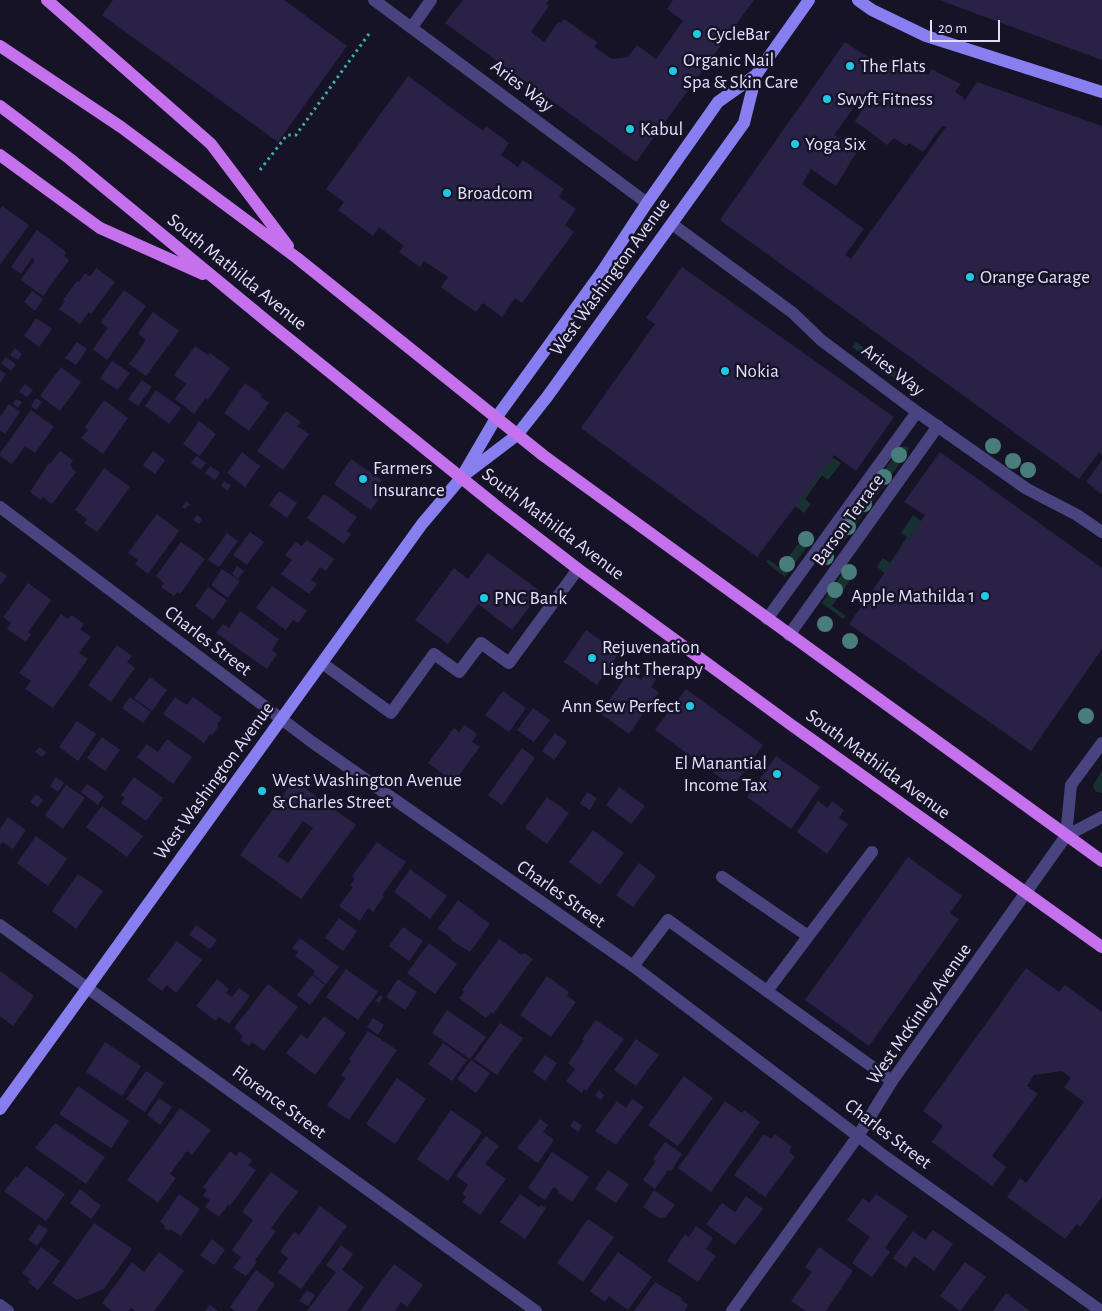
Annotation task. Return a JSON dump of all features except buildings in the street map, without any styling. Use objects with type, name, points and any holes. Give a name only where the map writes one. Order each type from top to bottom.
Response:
[{"type":"main road","points":[[48,0],[211,144],[297,258]]},
{"type":"main road","name":"West Washington Avenue","points":[[0,1109],[422,524],[461,478],[496,418],[601,274],[647,203],[718,102],[756,75],[810,0]]},
{"type":"main road","points":[[858,0],[872,10],[926,36],[1102,92]]},
{"type":"main road","points":[[0,46],[121,127],[297,258],[517,435],[767,619],[1102,861]]},
{"type":"main road","name":"West Washington Avenue","points":[[461,478],[517,435],[547,397],[744,123],[756,75]]},
{"type":"main road","name":"South Mathilda Avenue","points":[[0,106],[70,159],[461,478],[578,569],[790,724],[1102,947]]},
{"type":"main road","points":[[0,155],[100,228],[216,280]]},
{"type":"street","name":"Aries Way","points":[[374,0],[647,203]]},
{"type":"street","points":[[412,28],[431,0]]},
{"type":"street","name":"Aries Way","points":[[672,224],[794,313],[821,340],[917,412],[1027,488],[1077,515],[1102,532]]},
{"type":"street","name":"Barson Terrace","points":[[767,619],[917,412]]},
{"type":"street","name":"Barson Terrace","points":[[789,635],[938,426]]},
{"type":"street","name":"Charles Street","points":[[1,509],[282,719],[633,966],[858,1136],[1101,1311]]},
{"type":"street","points":[[322,663],[391,713],[434,654],[460,672],[481,642],[510,663],[578,569]]},
{"type":"street","name":"West McKinley Avenue","points":[[1066,836],[1071,785],[1102,743]]},
{"type":"street","name":"West McKinley Avenue","points":[[732,1311],[858,1136],[892,1081],[1066,836],[1102,817]]},
{"type":"street","points":[[767,991],[872,852]]},
{"type":"street","points":[[722,877],[808,936]]},
{"type":"street","points":[[633,966],[668,920],[892,1081]]},
{"type":"street","name":"Florence Street","points":[[0,925],[536,1311]]},
{"type":"street","points":[[0,1305],[8,1311]]},
{"type":"path","points":[[260,170],[287,135],[296,135],[371,31]]},
{"type":"green space","points":[[856,342],[905,378],[901,383],[852,347]]},
{"type":"green space","points":[[906,446],[909,448],[908,452],[844,541],[837,536],[901,447]]},
{"type":"green space","points":[[832,457],[841,463],[828,480],[822,475],[805,499],[811,504],[804,513],[795,506]]},
{"type":"green space","points":[[913,515],[924,523],[888,576],[877,567],[883,558],[890,563],[907,537],[901,533]]},
{"type":"green space","points":[[805,535],[812,540],[785,577],[766,562],[768,559],[780,568]]},
{"type":"green space","points":[[848,566],[856,572],[832,606],[846,616],[843,619],[822,603]]},
{"type":"green space","points":[[1102,771],[1101,793],[1095,791],[1093,785]]},
{"type":"place","name":"CycleBar","points":[[697,34]]},
{"type":"place","name":"The Flats","points":[[850,66]]},
{"type":"place","name":"Organic Nail Spa & Skin Care","points":[[673,71]]},
{"type":"place","name":"Swyft Fitness","points":[[827,99]]},
{"type":"place","name":"Kabul","points":[[630,129]]},
{"type":"place","name":"Yoga Six","points":[[795,144]]},
{"type":"place","name":"Broadcom","points":[[447,193]]},
{"type":"place","name":"Orange Garage","points":[[970,277]]},
{"type":"place","name":"Nokia","points":[[725,371]]},
{"type":"place","name":"Farmers Insurance","points":[[363,479]]},
{"type":"place","name":"Apple Mathilda 1","points":[[985,596]]},
{"type":"place","name":"PNC Bank","points":[[484,598]]},
{"type":"place","name":"Rejuvenation Light Therapy","points":[[592,658]]},
{"type":"place","name":"Ann Sew Perfect","points":[[690,706]]},
{"type":"place","name":"El Manantial Income Tax","points":[[777,774]]},
{"type":"place","name":"West Washington Avenue & Charles Street","points":[[262,791]]}]
